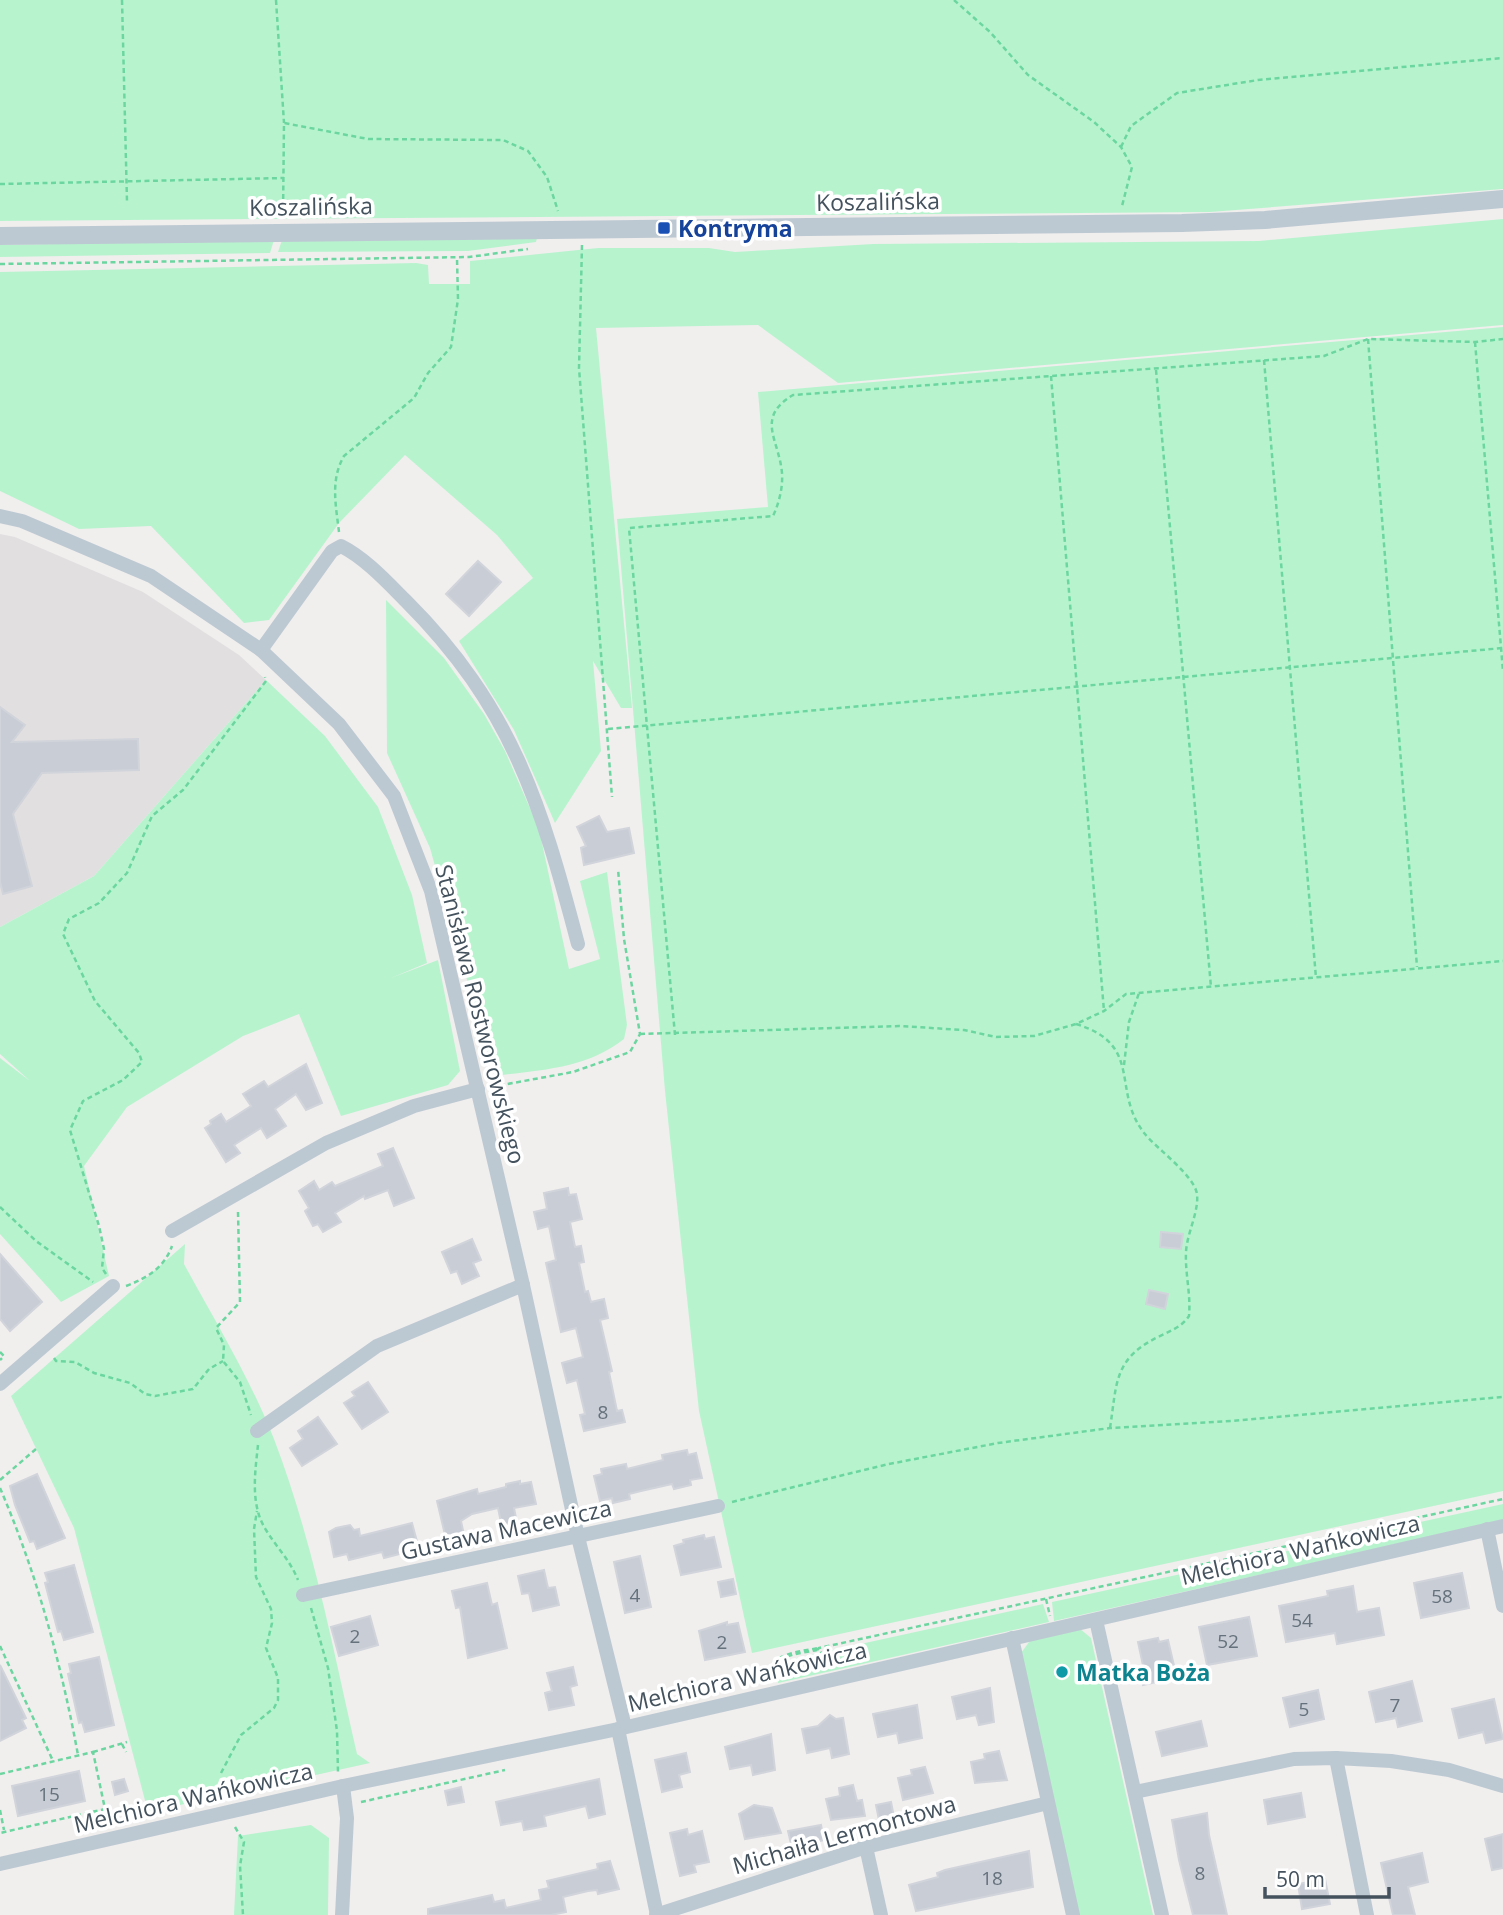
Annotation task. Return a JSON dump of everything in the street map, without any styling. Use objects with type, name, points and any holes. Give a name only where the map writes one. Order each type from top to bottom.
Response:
[{"type":"street","name":"Koszalińska","points":[[0,236],[1265,220],[1503,199]]},
{"type":"street","name":"Stanisława Rostworowskiego","points":[[0,516],[22,521],[151,576],[261,650],[339,724],[394,796],[431,891],[478,1089],[622,1728],[656,1915]]},
{"type":"street","points":[[261,650],[332,551],[341,546],[351,551],[432,627],[497,715],[526,773],[549,834],[578,944]]},
{"type":"street","points":[[172,1231],[326,1143],[414,1106],[478,1089]]},
{"type":"street","points":[[0,1384],[113,1286]]},
{"type":"street","points":[[257,1431],[377,1346],[523,1286]]},
{"type":"street","name":"Gustawa Macewicza","points":[[303,1595],[718,1506]]},
{"type":"street","name":"Melchiora Wańkowicza","points":[[0,1864],[342,1787],[622,1728],[1503,1526]]},
{"type":"street","points":[[1487,1529],[1503,1606]]},
{"type":"street","points":[[1096,1620],[1162,1915]]},
{"type":"street","points":[[1012,1639],[1073,1915]]},
{"type":"street","points":[[1135,1792],[1294,1759],[1336,1758],[1391,1761],[1449,1770],[1503,1786]]},
{"type":"street","points":[[1336,1758],[1367,1915]]},
{"type":"street","points":[[342,1787],[347,1818],[342,1915]]},
{"type":"street","name":"Michaiła Lermontowa","points":[[656,1915],[866,1847],[1048,1803]]},
{"type":"street","points":[[866,1847],[881,1915]]},
{"type":"path","points":[[122,0],[127,202]]},
{"type":"path","points":[[272,260],[284,213],[284,123],[276,0]]},
{"type":"path","points":[[954,0],[990,32],[1028,75],[1094,122],[1121,147],[1132,167],[1132,177],[1124,192],[1121,223]]},
{"type":"path","points":[[1121,147],[1131,126],[1177,93],[1258,80],[1503,58]]},
{"type":"path","points":[[284,123],[368,139],[503,140],[528,151],[548,177],[564,228]]},
{"type":"path","points":[[0,184],[284,178]]},
{"type":"path","points":[[582,228],[579,368],[612,797]]},
{"type":"path","points":[[341,546],[334,491],[339,466],[344,456],[414,398],[428,373],[451,347],[458,299],[457,257]]},
{"type":"path","points":[[1368,339],[1417,969]]},
{"type":"path","points":[[674,1035],[644,725],[629,528],[773,516],[779,502],[782,473],[771,420],[777,405],[793,395],[1324,356],[1368,339],[1475,342],[1503,340]]},
{"type":"path","points":[[1475,342],[1503,671]]},
{"type":"path","points":[[1264,360],[1316,978]]},
{"type":"path","points":[[1156,368],[1211,987]]},
{"type":"path","points":[[1051,376],[1104,1011]]},
{"type":"path","points":[[608,729],[1502,648]]},
{"type":"path","points":[[113,1286],[102,1268],[102,1238],[70,1130],[83,1101],[122,1080],[142,1062],[139,1053],[95,1001],[62,934],[69,919],[99,903],[127,873],[152,816],[183,790],[266,681],[261,650]]},
{"type":"path","points":[[478,1089],[584,1068],[630,1052],[640,1034],[624,939],[618,869]]},
{"type":"path","points":[[640,1034],[899,1026],[964,1030],[996,1037],[1034,1036],[1076,1024],[1104,1011],[1126,995],[1503,961]]},
{"type":"path","points":[[1110,1428],[1119,1369],[1146,1343],[1184,1324],[1189,1316],[1186,1248],[1197,1196],[1189,1179],[1135,1120],[1124,1067],[1129,1022],[1139,993]]},
{"type":"path","points":[[1076,1024],[1097,1030],[1107,1038],[1124,1067]]},
{"type":"path","points":[[221,1773],[241,1735],[274,1708],[278,1700],[278,1678],[266,1648],[272,1623],[271,1609],[256,1577],[254,1529],[257,1511],[257,1431],[240,1382],[223,1361],[224,1345],[217,1324],[240,1302],[239,1212],[230,1196]]},
{"type":"path","points":[[0,1208],[36,1241],[97,1285],[127,1286],[149,1277],[168,1256],[173,1242],[172,1231]]},
{"type":"path","points":[[43,1347],[57,1361],[75,1362],[94,1373],[130,1383],[145,1394],[155,1396],[193,1390],[209,1369],[223,1361]]},
{"type":"path","points":[[0,1352],[4,1356],[0,1360]]},
{"type":"path","points":[[718,1506],[889,1464],[998,1443],[1110,1428],[1245,1420],[1503,1397]]},
{"type":"path","points":[[0,1480],[36,1449]]},
{"type":"path","points":[[0,1488],[40,1595],[60,1665],[78,1755]]},
{"type":"path","points":[[776,1692],[774,1672],[778,1661],[817,1650],[818,1647],[1503,1500]]},
{"type":"path","points":[[257,1511],[265,1530],[285,1552],[312,1610],[328,1668],[342,1787]]},
{"type":"path","points":[[0,1647],[53,1761]]},
{"type":"path","points":[[817,1650],[855,1674]]},
{"type":"path","points":[[0,1774],[127,1742]]},
{"type":"path","points":[[122,1744],[126,1752]]},
{"type":"path","points":[[0,1810],[2,1832],[105,1809],[93,1752]]},
{"type":"path","points":[[227,1813],[244,1842],[240,1866],[243,1915]]},
{"type":"shaded area","points":[[0,534],[15,537],[143,592],[239,655],[266,680],[94,876],[0,927]]},
{"type":"green space","points":[[0,0],[1503,0],[1503,189],[1210,212],[0,221]]},
{"type":"green space","points":[[1503,219],[1503,325],[838,383],[758,325],[596,328],[632,708],[621,708],[593,661],[601,751],[555,823],[514,730],[459,641],[533,578],[497,535],[405,455],[339,523],[269,620],[244,623],[151,526],[79,529],[0,491],[0,272],[416,263],[428,265],[429,284],[470,284],[470,261],[598,248],[709,248],[735,252],[873,244],[1259,241]]},
{"type":"green space","points":[[537,238],[536,242],[468,251],[278,252],[282,240]]},
{"type":"green space","points":[[274,240],[270,253],[0,257],[0,245]]},
{"type":"green space","points":[[1503,327],[1503,1491],[752,1653],[699,1411],[665,1091],[617,519],[768,507],[758,392]]},
{"type":"green space","points":[[386,600],[444,658],[484,714],[505,751],[539,829],[569,969],[600,959],[580,881],[607,872],[627,1025],[624,1039],[594,1057],[545,1070],[494,1076],[430,848],[387,753]]},
{"type":"green space","points":[[266,680],[325,736],[378,807],[412,895],[427,963],[391,978],[438,960],[460,1071],[448,1085],[341,1116],[299,1014],[243,1036],[127,1107],[84,1166],[109,1276],[61,1302],[0,1234],[0,1058],[30,1081],[0,1054],[0,927],[94,876]]},
{"type":"green space","points":[[185,1244],[184,1264],[254,1394],[288,1478],[321,1595],[357,1754],[370,1763],[148,1812],[74,1528],[11,1396]]},
{"type":"green space","points":[[1503,1504],[1503,1520],[1054,1621],[1052,1602]]},
{"type":"green space","points":[[1043,1604],[1049,1622],[778,1683],[777,1667],[783,1661]]},
{"type":"green space","points":[[1079,1628],[1091,1638],[1153,1915],[1078,1915],[1021,1653],[1032,1638]]},
{"type":"green space","points":[[311,1825],[329,1838],[328,1915],[234,1915],[238,1836]]},
{"type":"building","points":[[478,561],[501,582],[469,616],[446,594]]},
{"type":"building","points":[[0,707],[25,725],[12,742],[138,739],[139,770],[42,773],[13,814],[32,886],[3,894],[0,882]]},
{"type":"building","points":[[599,816],[607,832],[629,828],[634,853],[584,865],[581,848],[586,846],[577,827]]},
{"type":"building","points":[[306,1064],[322,1103],[306,1110],[296,1094],[275,1109],[286,1126],[267,1138],[261,1128],[234,1145],[240,1153],[226,1162],[205,1128],[211,1124],[210,1121],[221,1114],[226,1122],[251,1106],[243,1094],[264,1081],[268,1087]]},
{"type":"building","points":[[393,1148],[414,1198],[394,1206],[388,1190],[365,1199],[364,1196],[335,1213],[341,1222],[323,1232],[318,1224],[313,1226],[305,1211],[309,1208],[299,1191],[314,1181],[319,1190],[332,1182],[335,1186],[383,1166],[378,1154]]},
{"type":"building","points":[[568,1188],[569,1195],[576,1194],[582,1219],[570,1222],[575,1247],[581,1246],[584,1262],[579,1263],[585,1292],[588,1291],[591,1302],[604,1299],[608,1318],[600,1320],[612,1371],[609,1372],[617,1411],[622,1410],[625,1422],[584,1431],[580,1415],[585,1414],[577,1380],[567,1383],[562,1363],[583,1357],[576,1328],[561,1332],[546,1263],[556,1260],[549,1226],[538,1229],[534,1212],[547,1209],[544,1193]]},
{"type":"building","points":[[1161,1232],[1183,1234],[1181,1249],[1160,1247]]},
{"type":"building","points":[[472,1239],[481,1260],[473,1263],[479,1276],[462,1284],[457,1271],[451,1273],[442,1252]]},
{"type":"building","points":[[0,1254],[42,1302],[10,1331],[0,1319]]},
{"type":"building","points":[[1149,1290],[1168,1294],[1165,1309],[1146,1304]]},
{"type":"building","points":[[368,1382],[388,1412],[362,1429],[344,1403],[355,1396],[352,1392]]},
{"type":"building","points":[[318,1417],[337,1444],[302,1466],[290,1448],[303,1439],[298,1431]]},
{"type":"building","points":[[687,1450],[688,1455],[696,1453],[702,1478],[690,1480],[691,1485],[674,1489],[672,1484],[629,1494],[630,1499],[613,1503],[612,1498],[600,1501],[594,1476],[602,1474],[601,1469],[626,1464],[627,1469],[663,1460],[662,1455]]},
{"type":"building","points":[[37,1474],[65,1538],[37,1549],[34,1541],[30,1542],[10,1486]]},
{"type":"building","points":[[520,1481],[520,1484],[531,1482],[536,1504],[514,1508],[517,1523],[502,1527],[498,1508],[472,1514],[461,1521],[464,1535],[446,1539],[437,1501],[477,1489],[478,1494]]},
{"type":"building","points":[[412,1523],[419,1549],[384,1558],[382,1552],[349,1560],[347,1554],[334,1557],[329,1532],[336,1528],[350,1525],[354,1530],[359,1529],[360,1536]]},
{"type":"building","points":[[704,1535],[705,1539],[714,1537],[721,1567],[681,1575],[674,1546],[684,1543],[683,1540]]},
{"type":"building","points":[[640,1556],[651,1607],[625,1613],[614,1562]]},
{"type":"building","points":[[74,1565],[93,1632],[64,1640],[61,1631],[58,1632],[45,1583],[48,1582],[45,1573]]},
{"type":"building","points":[[544,1570],[548,1588],[555,1587],[559,1605],[533,1611],[529,1593],[522,1594],[518,1576]]},
{"type":"building","points":[[1462,1573],[1469,1608],[1421,1618],[1414,1583]]},
{"type":"building","points":[[733,1579],[736,1594],[721,1597],[718,1582]]},
{"type":"building","points":[[487,1583],[492,1605],[497,1603],[507,1648],[468,1658],[460,1607],[456,1608],[452,1591]]},
{"type":"building","points":[[1353,1586],[1357,1612],[1379,1608],[1384,1635],[1337,1644],[1335,1633],[1286,1642],[1279,1606],[1328,1596],[1327,1591]]},
{"type":"building","points":[[370,1616],[378,1645],[339,1656],[331,1627]]},
{"type":"building","points":[[1249,1617],[1257,1656],[1207,1665],[1199,1627]]},
{"type":"building","points":[[727,1622],[727,1625],[738,1623],[745,1652],[705,1660],[699,1631]]},
{"type":"building","points":[[1158,1638],[1159,1642],[1168,1640],[1175,1670],[1163,1672],[1165,1680],[1143,1685],[1140,1671],[1144,1670],[1138,1642]]},
{"type":"building","points":[[99,1657],[114,1725],[85,1732],[82,1722],[79,1723],[68,1674],[71,1673],[69,1664]]},
{"type":"building","points":[[0,1665],[26,1718],[22,1720],[26,1728],[0,1741]]},
{"type":"building","points":[[573,1667],[577,1685],[570,1687],[574,1705],[549,1710],[545,1693],[552,1691],[547,1673]]},
{"type":"building","points":[[1412,1681],[1422,1721],[1398,1727],[1396,1718],[1376,1722],[1369,1692]]},
{"type":"building","points":[[990,1688],[994,1722],[979,1725],[976,1715],[957,1719],[952,1697]]},
{"type":"building","points":[[1318,1690],[1324,1719],[1290,1727],[1283,1698]]},
{"type":"building","points":[[1494,1699],[1503,1739],[1486,1743],[1483,1732],[1459,1738],[1452,1709]]},
{"type":"building","points":[[917,1705],[922,1738],[899,1743],[897,1733],[878,1737],[873,1714]]},
{"type":"building","points":[[830,1715],[836,1719],[843,1718],[849,1754],[832,1758],[830,1748],[807,1753],[802,1729],[818,1726]]},
{"type":"building","points":[[1201,1721],[1207,1746],[1162,1756],[1156,1732]]},
{"type":"building","points":[[771,1734],[775,1770],[753,1775],[751,1765],[730,1769],[725,1747]]},
{"type":"building","points":[[999,1751],[1007,1780],[975,1783],[971,1762],[985,1759],[984,1754]]},
{"type":"building","points":[[686,1753],[690,1772],[679,1775],[682,1787],[662,1792],[655,1760]]},
{"type":"building","points":[[925,1767],[933,1793],[903,1800],[898,1778],[912,1775],[911,1770]]},
{"type":"building","points":[[79,1771],[85,1801],[18,1816],[12,1786]]},
{"type":"building","points":[[124,1779],[128,1791],[115,1795],[112,1782]]},
{"type":"building","points":[[599,1779],[605,1814],[589,1818],[586,1806],[544,1816],[546,1826],[524,1830],[522,1821],[501,1825],[496,1802]]},
{"type":"building","points":[[853,1785],[857,1801],[862,1800],[865,1816],[831,1820],[826,1799],[840,1796],[839,1788]]},
{"type":"building","points":[[461,1787],[464,1802],[448,1805],[445,1791]]},
{"type":"building","points":[[1301,1793],[1305,1817],[1268,1824],[1264,1800]]},
{"type":"building","points":[[891,1802],[894,1817],[879,1820],[876,1805]]},
{"type":"building","points":[[754,1805],[772,1808],[781,1833],[745,1839],[739,1814]]},
{"type":"building","points":[[1207,1813],[1209,1835],[1227,1915],[1193,1915],[1179,1860],[1172,1820]]},
{"type":"building","points":[[821,1825],[824,1840],[792,1848],[788,1831]]},
{"type":"building","points":[[687,1829],[688,1835],[702,1831],[709,1862],[694,1865],[696,1872],[680,1876],[670,1833]]},
{"type":"building","points":[[1503,1834],[1503,1868],[1492,1870],[1485,1839]]},
{"type":"building","points":[[1029,1851],[1033,1887],[916,1911],[909,1885],[938,1877],[937,1873],[945,1870]]},
{"type":"building","points":[[1422,1853],[1428,1882],[1408,1887],[1415,1915],[1393,1915],[1381,1863]]},
{"type":"building","points":[[610,1861],[619,1889],[598,1894],[597,1890],[588,1891],[563,1897],[566,1912],[551,1915],[428,1915],[428,1909],[492,1895],[494,1902],[504,1900],[506,1908],[541,1900],[539,1890],[549,1888],[547,1881],[598,1869],[597,1864]]},
{"type":"building","points":[[1325,1879],[1330,1904],[1302,1909],[1298,1884]]},
{"type":"place","name":"Kontryma","points":[[664,228]]},
{"type":"place","name":"Matka Boża","points":[[1062,1672]]}]
